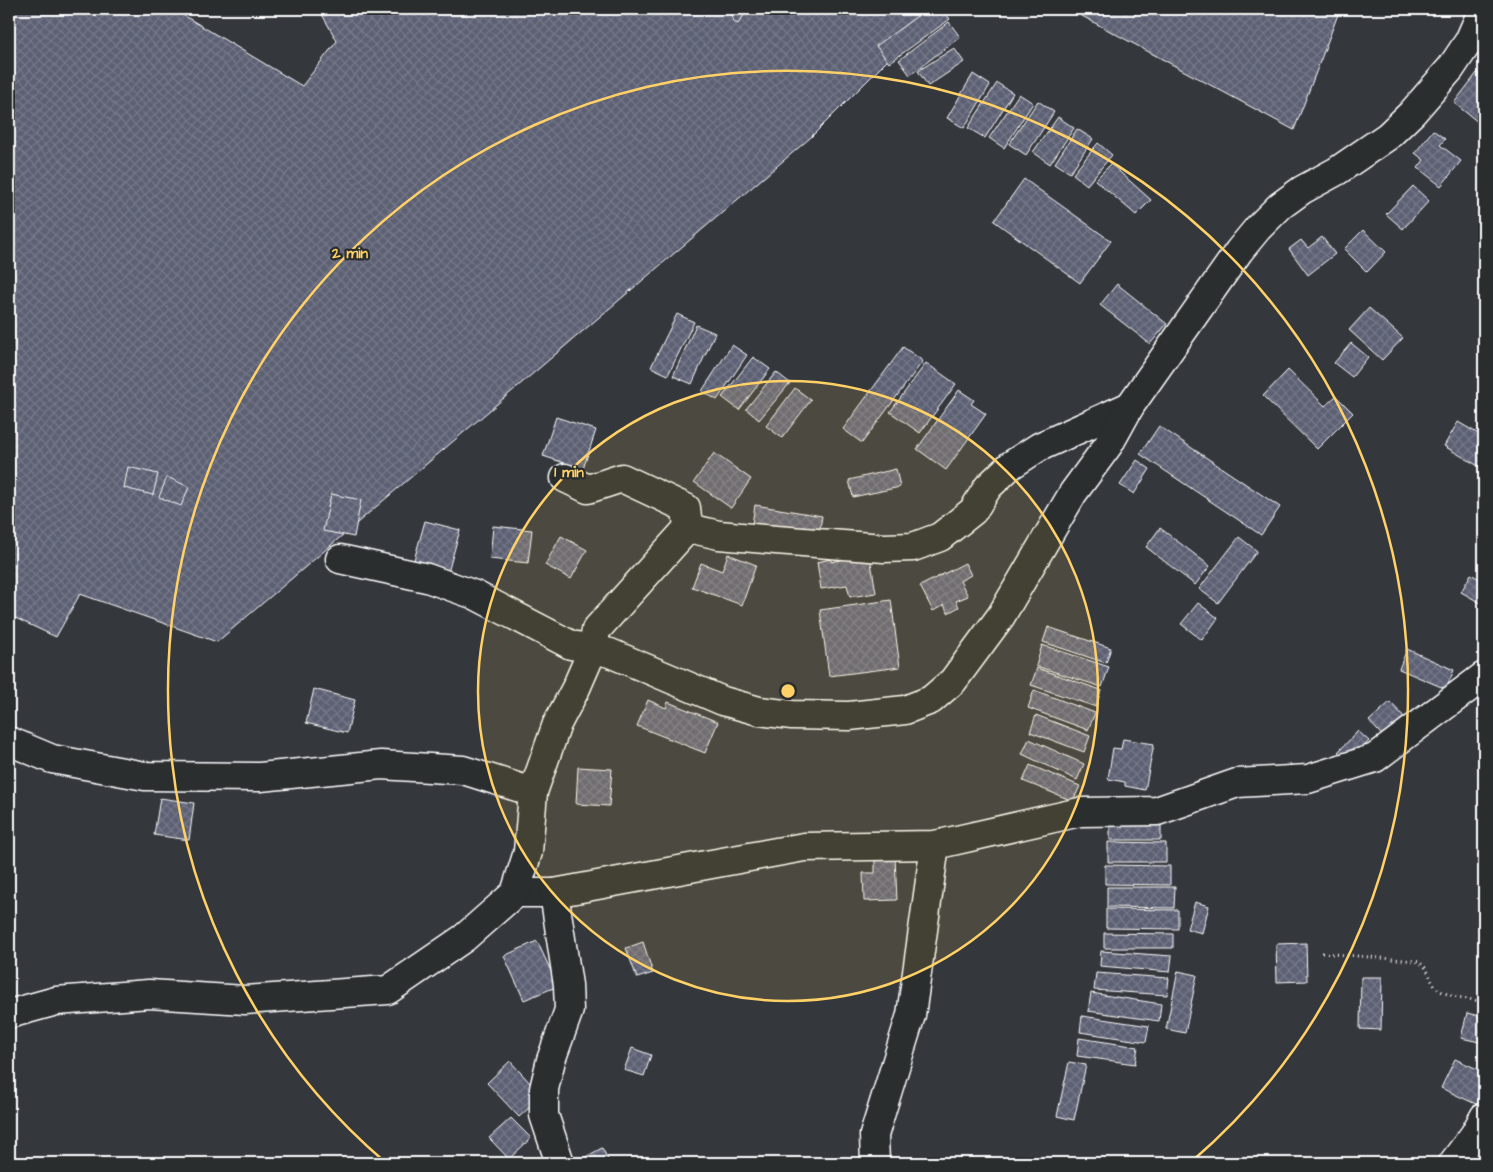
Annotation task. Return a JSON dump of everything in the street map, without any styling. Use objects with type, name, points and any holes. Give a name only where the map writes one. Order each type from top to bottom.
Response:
[{"type":"street","points":[[340,559],[427,578],[475,595],[571,645],[610,653],[723,701],[759,711],[792,715],[850,716],[905,710],[931,700],[953,681],[1001,616],[1073,493],[1109,444],[1130,406],[1239,251],[1280,206],[1295,195],[1337,171],[1388,136],[1412,113],[1451,68],[1469,41],[1483,9]]},
{"type":"street","points":[[688,528],[719,535],[776,540],[884,548],[913,547],[940,537],[972,511],[988,487],[1011,465],[1039,447],[1130,406]]},
{"type":"street","points":[[9,1014],[56,1001],[149,994],[244,1000],[388,990],[464,938],[515,893],[528,852],[533,792],[557,724],[576,688],[593,649],[596,630],[688,528],[686,508],[622,478],[588,489],[565,478]]},
{"type":"street","points":[[515,893],[554,893],[804,847],[935,845],[1080,812],[1157,811],[1237,782],[1308,779],[1374,758],[1484,676]]},
{"type":"street","points":[[9,741],[52,760],[144,776],[260,777],[381,766],[463,770],[533,792]]},
{"type":"street","points":[[875,1163],[874,1135],[911,1016],[935,845]]},
{"type":"street","points":[[554,893],[568,985],[569,1010],[551,1060],[544,1089],[544,1115],[560,1163]]},
{"type":"street","points":[[1452,1163],[1474,1135],[1484,1117]]},
{"type":"path","points":[[1322,953],[1416,961],[1423,964],[1436,987],[1444,993],[1484,1002]]},
{"type":"building","points":[[9,9],[173,9],[302,86],[337,41],[319,9],[939,9],[810,138],[217,642],[80,594],[56,637],[9,615]]},
{"type":"building","points":[[730,9],[748,9],[738,24],[734,22]]},
{"type":"building","points":[[927,9],[942,9],[950,19],[889,63],[876,46]]},
{"type":"building","points":[[1069,9],[1340,9],[1294,130]]},
{"type":"building","points":[[949,22],[960,37],[910,75],[899,60]]},
{"type":"building","points":[[954,48],[964,62],[928,86],[918,71]]},
{"type":"building","points":[[1477,73],[1484,79],[1483,126],[1454,103]]},
{"type":"building","points":[[973,74],[990,85],[964,128],[947,118]]},
{"type":"building","points":[[997,83],[1013,93],[985,138],[968,128]]},
{"type":"building","points":[[1019,94],[1033,103],[1004,148],[989,138]]},
{"type":"building","points":[[1038,101],[1054,112],[1026,155],[1009,144]]},
{"type":"building","points":[[1058,117],[1074,128],[1050,164],[1033,152]]},
{"type":"building","points":[[1077,129],[1093,139],[1070,173],[1055,163]]},
{"type":"building","points":[[1433,130],[1445,139],[1440,145],[1461,161],[1441,186],[1418,168],[1424,160],[1415,153]]},
{"type":"building","points":[[1098,143],[1112,155],[1087,185],[1073,174]]},
{"type":"building","points":[[1111,164],[1151,200],[1136,215],[1095,180]]},
{"type":"building","points":[[1024,179],[1111,241],[1080,283],[994,221]]},
{"type":"building","points":[[1413,186],[1429,201],[1403,229],[1386,214]]},
{"type":"building","points":[[1363,230],[1386,252],[1367,272],[1344,249]]},
{"type":"building","points":[[1322,237],[1335,254],[1308,275],[1289,249],[1301,240],[1308,248]]},
{"type":"building","points":[[1117,284],[1167,324],[1150,344],[1100,305]]},
{"type":"building","points":[[1369,308],[1403,338],[1382,360],[1349,330]]},
{"type":"building","points":[[677,314],[694,322],[668,375],[651,367]]},
{"type":"building","points":[[696,325],[715,333],[692,384],[673,376]]},
{"type":"building","points":[[1351,343],[1368,357],[1352,377],[1334,363]]},
{"type":"building","points":[[732,345],[747,355],[717,400],[702,391]]},
{"type":"building","points":[[903,347],[923,361],[862,443],[843,429]]},
{"type":"building","points":[[753,357],[770,369],[739,410],[722,397]]},
{"type":"building","points":[[926,363],[956,384],[920,433],[890,412]]},
{"type":"building","points":[[1288,370],[1325,406],[1336,396],[1353,413],[1317,449],[1263,396]]},
{"type":"building","points":[[776,372],[790,383],[759,420],[746,409]]},
{"type":"building","points":[[795,388],[811,400],[782,438],[766,426]]},
{"type":"building","points":[[959,390],[974,400],[971,404],[986,414],[946,470],[917,449]]},
{"type":"building","points":[[556,417],[596,430],[583,469],[543,456]]},
{"type":"building","points":[[1458,422],[1484,437],[1484,460],[1480,467],[1444,446]]},
{"type":"building","points":[[1159,426],[1280,507],[1261,535],[1140,454]]},
{"type":"building","points":[[714,453],[751,479],[731,508],[694,482]]},
{"type":"building","points":[[1137,460],[1150,469],[1134,494],[1120,485]]},
{"type":"building","points":[[128,467],[158,474],[153,495],[124,488]]},
{"type":"building","points":[[896,469],[900,487],[853,497],[849,480]]},
{"type":"building","points":[[167,477],[189,487],[181,506],[159,497]]},
{"type":"building","points":[[331,494],[361,500],[354,537],[323,531]]},
{"type":"building","points":[[755,505],[822,516],[819,534],[752,524]]},
{"type":"building","points":[[425,521],[460,530],[447,576],[412,567]]},
{"type":"building","points":[[493,526],[532,530],[528,563],[490,559]]},
{"type":"building","points":[[1160,528],[1210,566],[1195,585],[1146,547]]},
{"type":"building","points":[[561,536],[587,550],[571,579],[545,565]]},
{"type":"building","points":[[1239,537],[1257,551],[1218,603],[1199,589]]},
{"type":"building","points":[[728,554],[756,565],[742,605],[692,587],[701,563],[722,571]]},
{"type":"building","points":[[841,555],[870,556],[876,593],[850,597],[847,585],[821,589],[817,562],[831,559],[831,562],[841,560]]},
{"type":"building","points":[[965,563],[971,575],[960,581],[968,596],[956,601],[959,607],[948,613],[944,605],[933,611],[920,586]]},
{"type":"building","points":[[1471,574],[1484,582],[1484,605],[1461,592]]},
{"type":"building","points":[[891,600],[900,667],[829,676],[820,610]]},
{"type":"building","points":[[1198,603],[1218,618],[1202,640],[1181,624]]},
{"type":"building","points":[[1048,627],[1111,648],[1106,663],[1043,642]]},
{"type":"building","points":[[1042,645],[1109,667],[1102,687],[1036,666]]},
{"type":"building","points":[[1407,649],[1454,670],[1446,689],[1399,669]]},
{"type":"building","points":[[1037,668],[1101,690],[1096,707],[1031,685]]},
{"type":"building","points":[[314,689],[355,700],[347,733],[306,723]]},
{"type":"building","points":[[1034,690],[1095,713],[1088,730],[1028,708]]},
{"type":"building","points":[[648,700],[666,708],[668,702],[718,722],[705,753],[637,726]]},
{"type":"building","points":[[1390,702],[1408,721],[1387,741],[1369,721]]},
{"type":"building","points":[[1036,715],[1090,736],[1084,752],[1030,732]]},
{"type":"building","points":[[1358,731],[1369,741],[1349,762],[1338,752]]},
{"type":"building","points":[[1029,739],[1084,764],[1077,780],[1022,754]]},
{"type":"building","points":[[1123,739],[1154,744],[1145,790],[1125,786],[1125,782],[1108,779],[1113,748],[1121,749]]},
{"type":"building","points":[[1030,765],[1080,786],[1073,801],[1023,781]]},
{"type":"building","points":[[578,767],[612,769],[609,806],[576,804]]},
{"type":"building","points":[[160,798],[194,803],[189,840],[154,835]]},
{"type":"building","points":[[1110,821],[1161,822],[1161,840],[1110,840]]},
{"type":"building","points":[[1108,842],[1166,843],[1166,862],[1108,862]]},
{"type":"building","points":[[895,857],[897,900],[864,901],[863,873],[875,873],[875,858]]},
{"type":"building","points":[[1105,865],[1170,866],[1170,885],[1105,884]]},
{"type":"building","points":[[1107,887],[1175,887],[1174,908],[1107,907]]},
{"type":"building","points":[[1195,902],[1209,906],[1202,933],[1187,929]]},
{"type":"building","points":[[1106,909],[1178,910],[1178,929],[1106,928]]},
{"type":"building","points":[[1104,933],[1173,934],[1173,948],[1104,948]]},
{"type":"building","points":[[537,941],[558,986],[524,1000],[504,956]]},
{"type":"building","points":[[643,942],[653,973],[637,978],[626,948]]},
{"type":"building","points":[[1306,943],[1307,981],[1277,982],[1276,944]]},
{"type":"building","points":[[1101,951],[1172,956],[1170,972],[1100,966]]},
{"type":"building","points":[[1178,971],[1197,975],[1185,1033],[1166,1029]]},
{"type":"building","points":[[1096,973],[1169,978],[1167,995],[1094,990]]},
{"type":"building","points":[[1361,977],[1382,977],[1381,1030],[1360,1029]]},
{"type":"building","points":[[1091,993],[1161,1004],[1159,1021],[1088,1011]]},
{"type":"building","points":[[1467,1013],[1483,1017],[1481,1025],[1484,1026],[1484,1043],[1461,1038]]},
{"type":"building","points":[[1082,1016],[1149,1026],[1146,1042],[1080,1032]]},
{"type":"building","points":[[1079,1038],[1138,1047],[1135,1064],[1077,1056]]},
{"type":"building","points":[[632,1048],[651,1055],[644,1076],[624,1070]]},
{"type":"building","points":[[1455,1059],[1484,1072],[1484,1090],[1478,1105],[1441,1088]]},
{"type":"building","points":[[510,1061],[542,1096],[519,1117],[487,1083]]},
{"type":"building","points":[[1069,1062],[1086,1065],[1074,1120],[1057,1116]]},
{"type":"building","points":[[511,1118],[531,1138],[509,1159],[489,1138]]},
{"type":"building","points":[[602,1148],[610,1163],[581,1163],[580,1160]]}]
